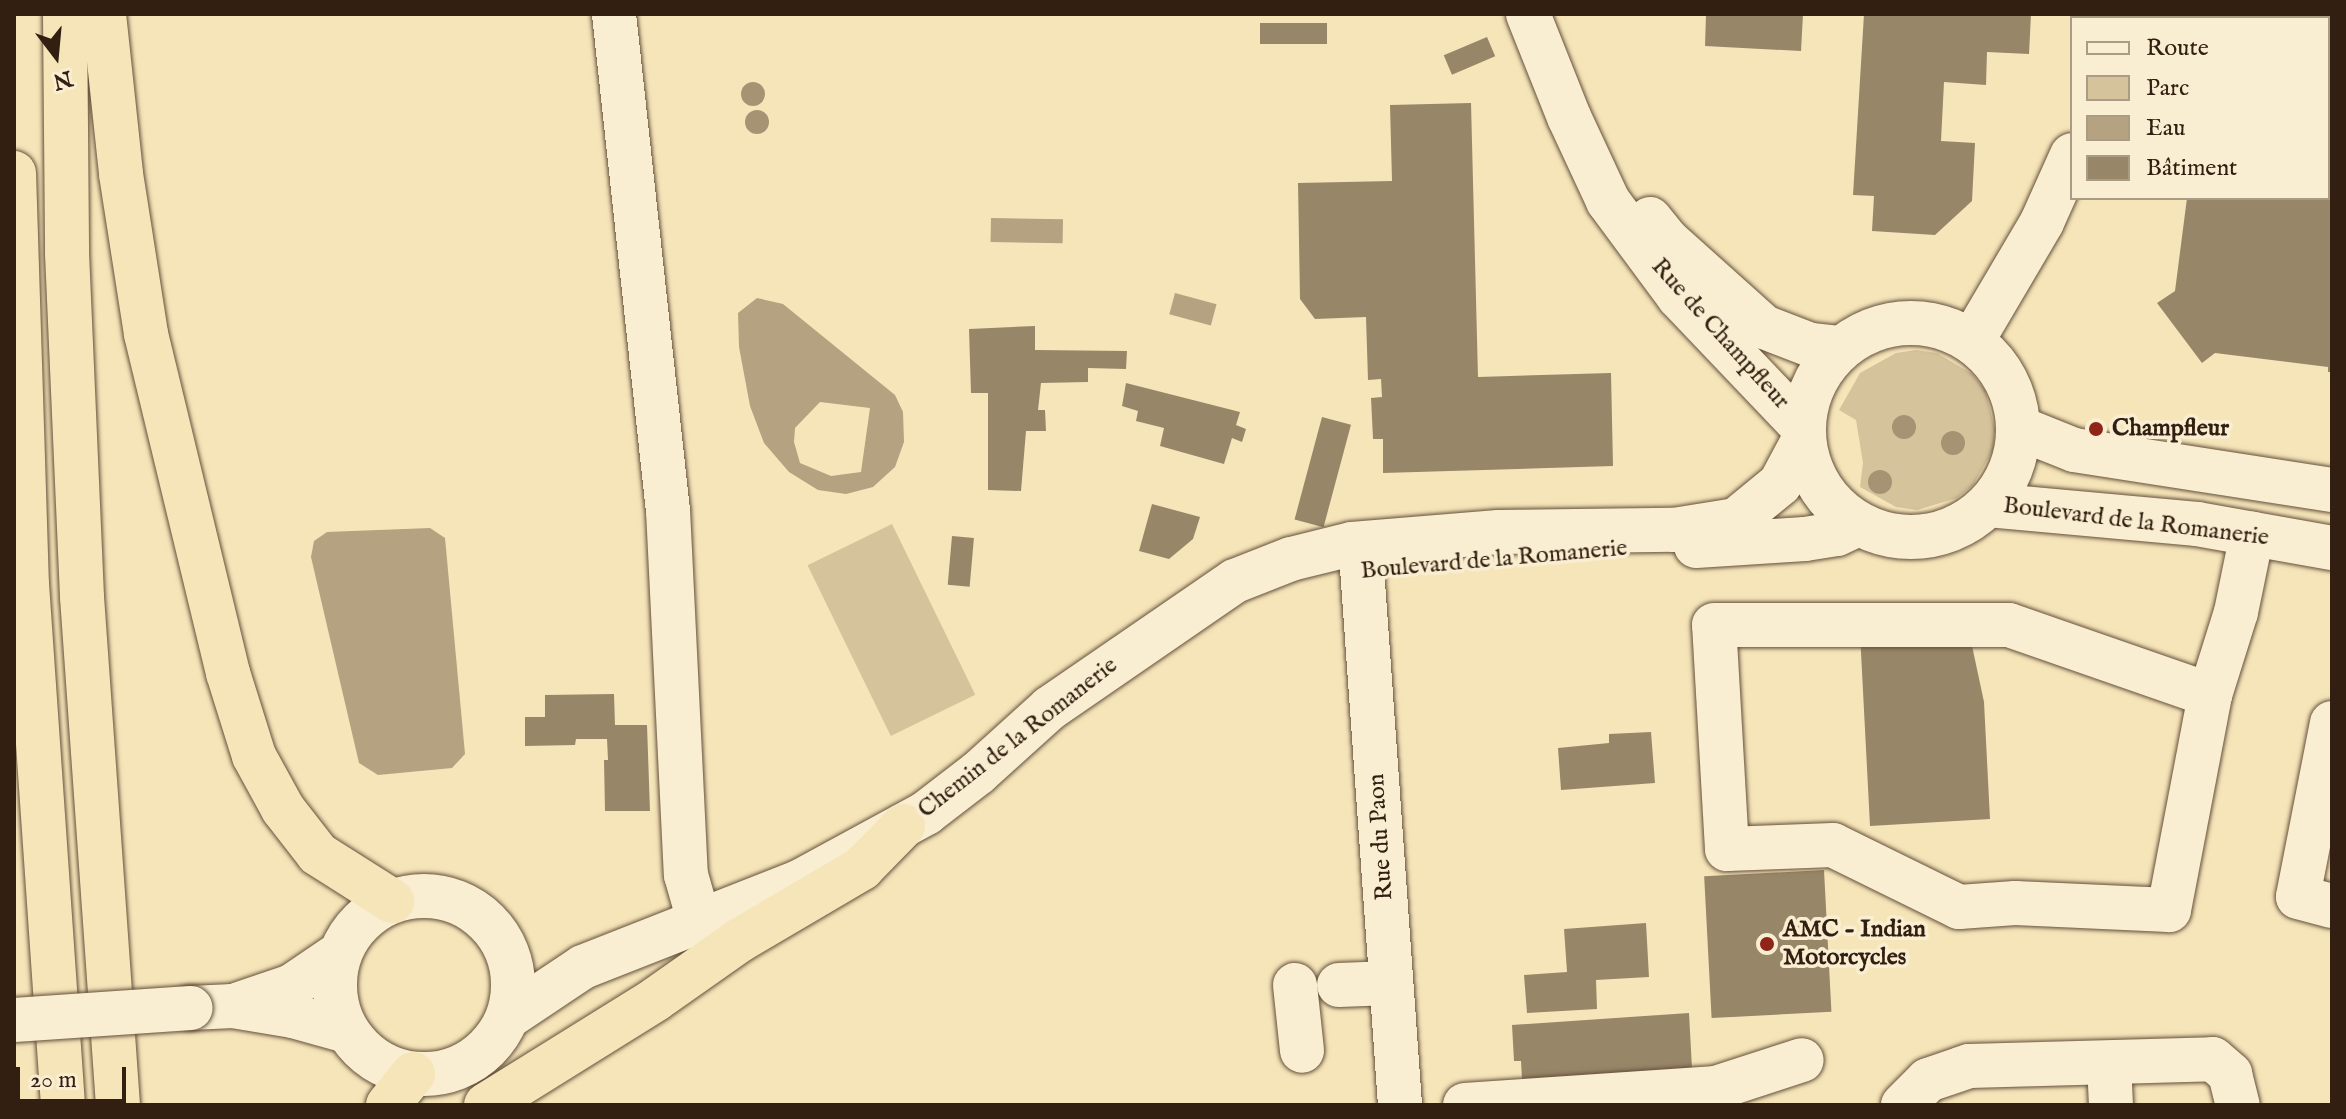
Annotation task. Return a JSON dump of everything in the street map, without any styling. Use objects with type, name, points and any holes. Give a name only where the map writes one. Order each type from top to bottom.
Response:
[{"type":"highway","points":[[65,14],[67,253],[82,597],[118,1105]]},
{"type":"highway","points":[[104,14],[121,174],[146,334],[221,643],[254,756],[283,809],[318,854],[392,901]]},
{"type":"highway","points":[[14,173],[27,584],[63,1105]]},
{"type":"highway","points":[[486,1105],[656,999],[740,940],[862,868],[903,826]]},
{"type":"street","points":[[614,14],[668,510],[686,875],[700,924]]},
{"type":"street","name":"Rue de Champfleur","points":[[1528,14],[1569,117],[1608,201],[1679,297],[1803,433]]},
{"type":"street","name":"Rue de Champfleur","points":[[1569,117],[1667,240],[1764,327],[1811,345],[1841,348]]},
{"type":"street","points":[[1972,341],[2042,222],[2070,159]]},
{"type":"street","points":[[1905,322],[1940,326],[1972,341],[1997,364],[2013,394],[2019,428],[2011,470],[1988,505],[1959,526],[1926,536],[1891,536],[1858,524],[1831,503],[1818,484],[1803,433],[1808,397],[1821,370],[1841,348],[1871,329],[1905,322]]},
{"type":"street","points":[[2019,428],[2074,450],[2332,490]]},
{"type":"street","name":"Boulevard de la Romanerie","points":[[1185,617],[1235,581],[1291,559],[1352,544],[1499,532],[1674,530],[1736,520],[1780,484],[1803,433]]},
{"type":"street","name":"Boulevard de la Romanerie","points":[[1988,505],[2197,524],[2332,548]]},
{"type":"street","name":"Boulevard de la Romanerie","points":[[1185,617],[1300,582],[1362,568],[1604,549],[1745,545],[1837,534],[1858,524]]},
{"type":"street","points":[[2210,695],[2009,625],[1714,625],[1727,849],[1833,845],[1959,907],[2015,903],[2169,910],[2210,695],[2236,612],[2252,534]]},
{"type":"street","name":"Rue du Paon","points":[[1362,568],[1400,1105]]},
{"type":"street","name":"Chemin de la Romanerie","points":[[508,1017],[583,967],[700,924],[799,882],[903,826],[978,773],[1050,708],[1145,640],[1185,617]]},
{"type":"street","points":[[2332,723],[2298,897],[2332,906]]},
{"type":"street","points":[[212,1007],[292,986],[339,954],[360,922],[392,901],[433,895],[473,909],[502,938],[550,961],[583,967]]},
{"type":"street","points":[[339,954],[334,992],[347,1031],[400,1090],[452,1070],[486,1050],[508,1017],[514,978],[502,938]]},
{"type":"street","points":[[1339,985],[1391,983]]},
{"type":"street","points":[[1295,985],[1302,1051]]},
{"type":"street","points":[[14,1020],[212,1007],[293,1016],[347,1031]]},
{"type":"street","points":[[1903,1105],[1928,1080],[1969,1066],[2110,1084],[2213,1059],[2230,1074],[2238,1105]]},
{"type":"street","points":[[1465,1105],[1716,1088],[1802,1060]]},
{"type":"green space","points":[[1916,350],[1937,353],[1972,374],[1985,390],[1995,429],[1993,450],[1973,485],[1957,498],[1917,510],[1896,507],[1860,487],[1863,463],[1856,420],[1839,410],[1860,373],[1896,353]]},
{"type":"green space","points":[[892,524],[975,695],[891,736],[808,565]]},
{"type":"water","points":[[991,218],[1063,219],[1063,243],[991,242]]},
{"type":"water","points":[[1175,293],[1217,304],[1211,325],[1169,314]]},
{"type":"water","points":[[757,298],[783,304],[895,395],[903,412],[904,442],[895,467],[873,487],[846,494],[818,490],[789,472],[764,443],[750,406],[739,347],[738,313]],"holes":[[[820,402],[870,408],[861,472],[831,476],[800,463],[794,442],[795,428]]]},
{"type":"water","points":[[430,528],[445,538],[465,754],[452,768],[378,775],[359,763],[311,557],[314,541],[327,532]]},
{"type":"building","points":[[1706,14],[1803,14],[1801,51],[1705,46]]},
{"type":"building","points":[[1864,14],[2031,14],[2029,54],[1987,52],[1986,85],[1944,82],[1941,141],[1975,143],[1972,201],[1935,235],[1872,231],[1874,196],[1853,195]]},
{"type":"building","points":[[1260,23],[1327,23],[1327,44],[1260,44]]},
{"type":"building","points":[[1487,37],[1495,56],[1452,75],[1444,55]]},
{"type":"building","points":[[2332,59],[2332,372],[2328,372],[2328,367],[2215,353],[2202,363],[2157,303],[2175,291],[2187,200],[2330,200]]},
{"type":"building","points":[[1471,103],[1478,377],[1611,373],[1613,466],[1383,473],[1383,439],[1373,439],[1371,398],[1382,397],[1381,379],[1368,380],[1366,317],[1315,319],[1300,299],[1298,183],[1392,181],[1390,105]]},
{"type":"building","points":[[1035,326],[1035,350],[1127,351],[1126,369],[1088,368],[1088,382],[1041,383],[1038,410],[1045,410],[1046,431],[1026,431],[1021,491],[988,490],[988,393],[971,393],[969,329]]},
{"type":"building","points":[[1126,383],[1240,412],[1236,425],[1246,429],[1242,442],[1232,438],[1224,464],[1160,446],[1164,428],[1136,421],[1138,411],[1122,406]]},
{"type":"building","points":[[1322,417],[1351,425],[1324,527],[1295,519]]},
{"type":"building","points":[[1152,504],[1200,517],[1193,539],[1169,559],[1139,551]]},
{"type":"building","points":[[952,536],[974,538],[970,587],[948,585]]},
{"type":"building","points":[[1860,633],[1971,641],[1984,702],[1990,819],[1870,826]]},
{"type":"building","points":[[614,694],[615,725],[647,725],[650,811],[605,811],[604,760],[608,760],[607,739],[576,739],[575,745],[525,746],[525,717],[545,717],[545,695]]},
{"type":"building","points":[[1651,732],[1655,783],[1561,790],[1558,748],[1609,743],[1609,734]]},
{"type":"building","name":"AMC - Indian Motorcycles","points":[[1824,870],[1831,1012],[1712,1018],[1704,876]]},
{"type":"building","points":[[1646,923],[1649,977],[1596,980],[1597,1009],[1527,1013],[1524,975],[1567,972],[1564,929]]},
{"type":"building","points":[[1689,1013],[1692,1068],[1522,1079],[1521,1061],[1514,1061],[1512,1025]]},
{"type":"place","name":"Champfleur","points":[[2096,429]]},
{"type":"place","name":"AMC - Indian Motorcycles","points":[[1767,944]]}]
